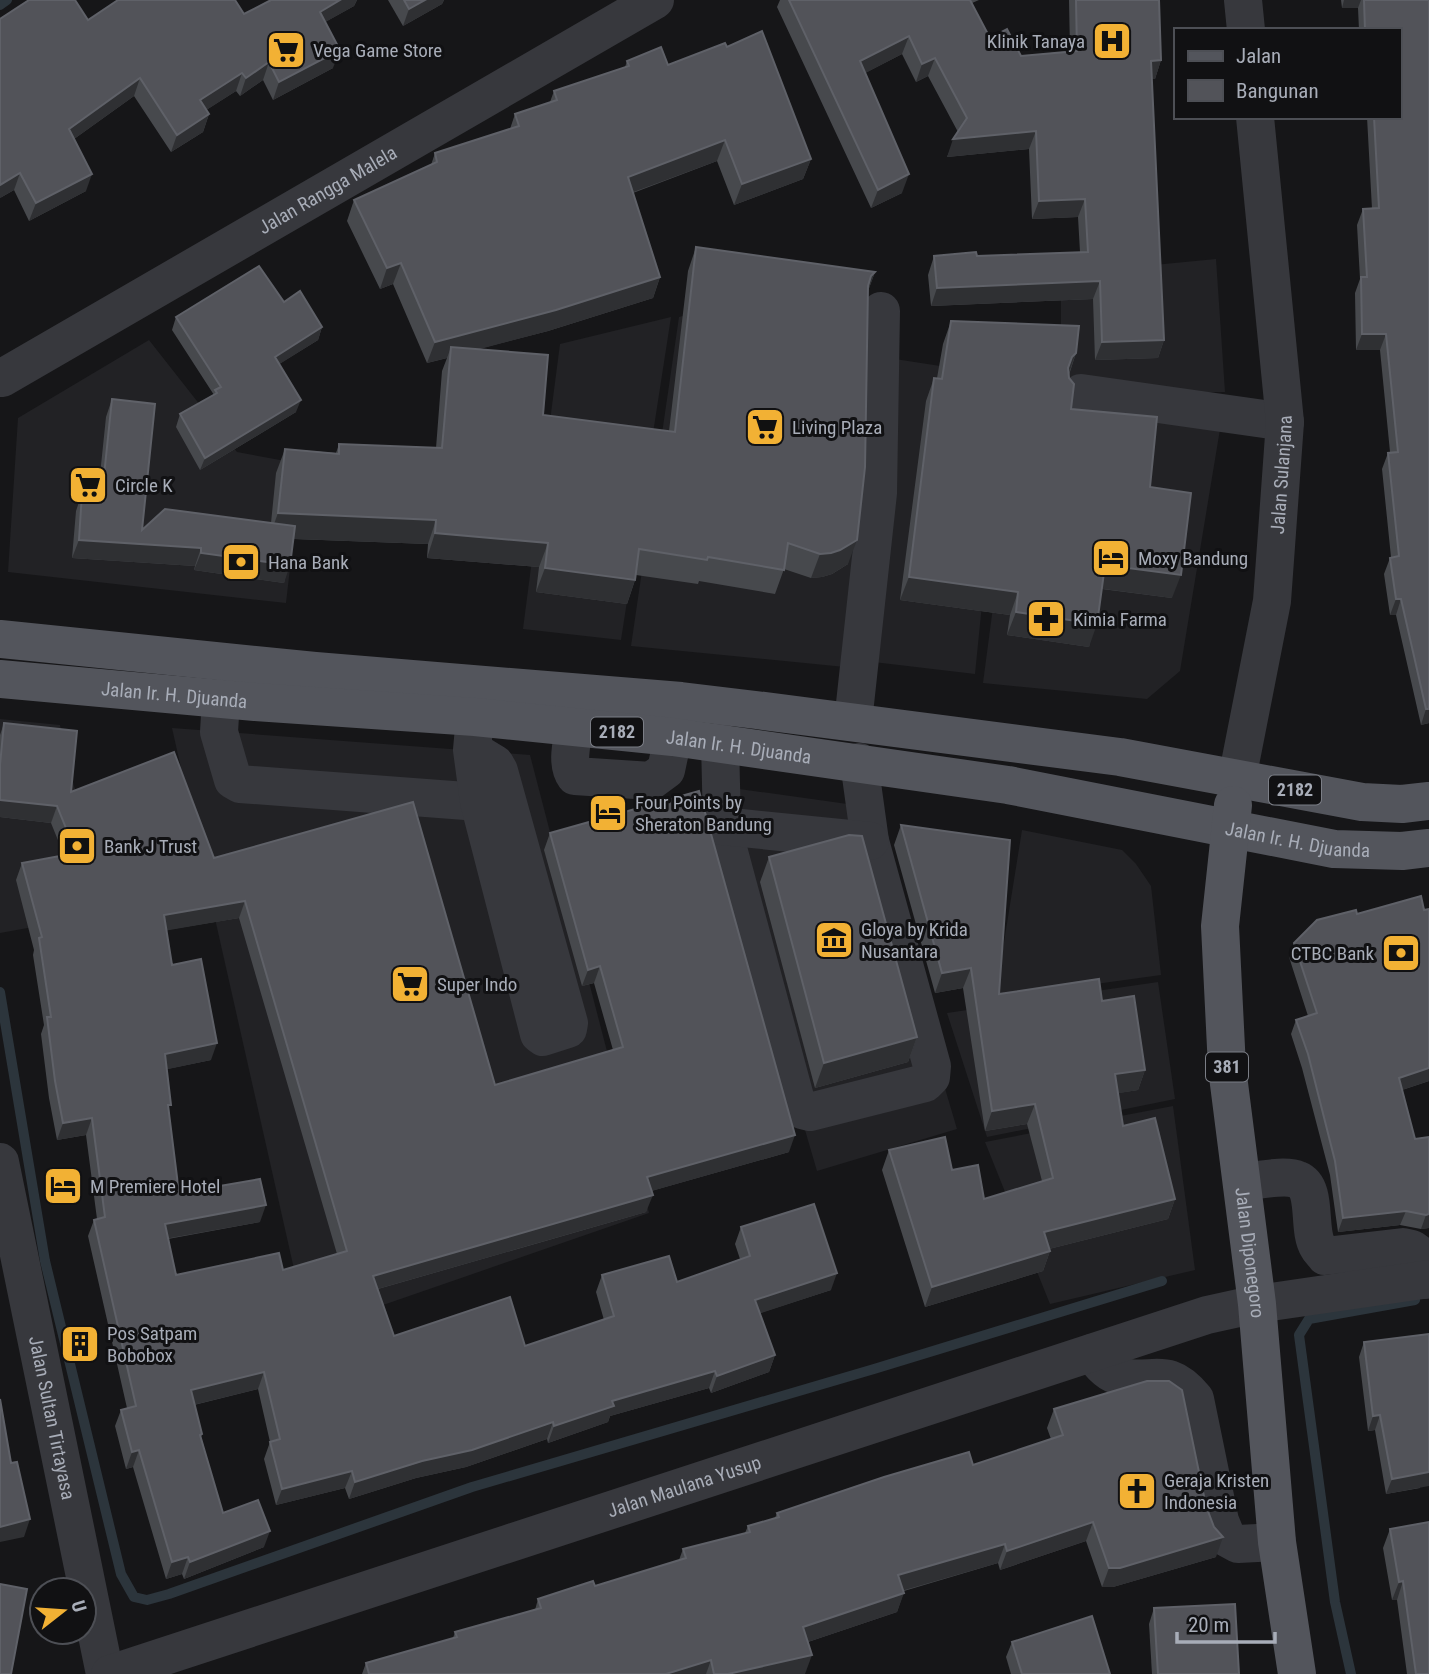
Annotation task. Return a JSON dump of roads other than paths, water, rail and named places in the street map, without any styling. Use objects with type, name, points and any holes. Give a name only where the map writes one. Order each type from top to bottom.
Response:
[{"type":"main road","name":"Jalan Ir. H. Djuanda","points":[[0,639],[315,671],[681,701],[1120,757],[1362,802],[1402,804],[1429,801]]},
{"type":"main road","name":"Jalan Ir. H. Djuanda","points":[[0,679],[475,760],[574,728],[673,737],[1008,785],[1334,849],[1362,851],[1429,848]]},
{"type":"main road","name":"Jalan Sulanjana","points":[[1229,830],[1237,779]]},
{"type":"main road","name":"Jalan Diponegoro","points":[[1229,830],[1220,926],[1227,1068],[1257,1304],[1277,1542],[1297,1674]]},
{"type":"street","name":"Jalan Rangga Malela","points":[[1,384],[655,0]]},
{"type":"street","points":[[1244,0],[1246,28]]},
{"type":"street","name":"Jalan Sulanjana","points":[[1237,779],[1272,601],[1284,422],[1255,119]]},
{"type":"street","points":[[853,722],[878,493],[881,311]]},
{"type":"street","points":[[1081,393],[1284,422]]},
{"type":"street","points":[[220,716],[233,780],[240,784],[475,760],[495,764],[569,1023],[568,1029],[543,1037],[539,1034],[475,760]]},
{"type":"street","points":[[720,742],[722,827],[796,1101],[802,1110],[810,1112],[925,1083],[931,1077],[932,1066],[870,841],[859,762]]},
{"type":"street","points":[[722,827],[870,841]]},
{"type":"street","name":"Jalan Sultan Tirtayasa","points":[[0,1161],[107,1674]]},
{"type":"street","points":[[1242,1182],[1288,1178],[1297,1180],[1305,1185],[1309,1192],[1313,1234],[1325,1256],[1403,1247],[1412,1249],[1419,1254],[1427,1280]]},
{"type":"street","name":"Jalan Maulana Yusup","points":[[107,1674],[1207,1315],[1257,1304],[1427,1280]]},
{"type":"street","points":[[1092,1353],[1114,1375],[1169,1377],[1183,1384],[1195,1399],[1220,1521],[1227,1538],[1238,1544],[1277,1542]]},
{"type":"waterway","points":[[0,5],[7,0]]},
{"type":"waterway","points":[[0,992],[45,1261],[121,1574],[134,1597],[147,1600],[169,1594],[472,1487],[1162,1281]]},
{"type":"waterway","points":[[1351,1674],[1335,1602],[1299,1335],[1309,1319],[1415,1300]]},
{"type":"place","name":"Klinik Tanaya","points":[[1112,41]]},
{"type":"place","name":"Vega Game Store","points":[[286,50]]},
{"type":"place","name":"Living Plaza","points":[[765,427]]},
{"type":"place","name":"Circle K","points":[[88,485]]},
{"type":"place","name":"Moxy Bandung","points":[[1111,558]]},
{"type":"place","name":"Hana Bank","points":[[241,562]]},
{"type":"place","name":"Kimia Farma","points":[[1046,619]]},
{"type":"place","name":"Four Points by Sheraton Bandung","points":[[608,813]]},
{"type":"place","name":"Bank J Trust","points":[[77,846]]},
{"type":"place","name":"Gloya by Krida Nusantara","points":[[834,940]]},
{"type":"place","name":"CTBC Bank","points":[[1401,953]]},
{"type":"place","name":"Super Indo","points":[[410,984]]},
{"type":"place","name":"M Premiere Hotel","points":[[63,1186]]},
{"type":"place","name":"Pos Satpam Bobobox","points":[[80,1344]]},
{"type":"place","name":"Geraja Kristen Indonesia","points":[[1137,1491]]}]
